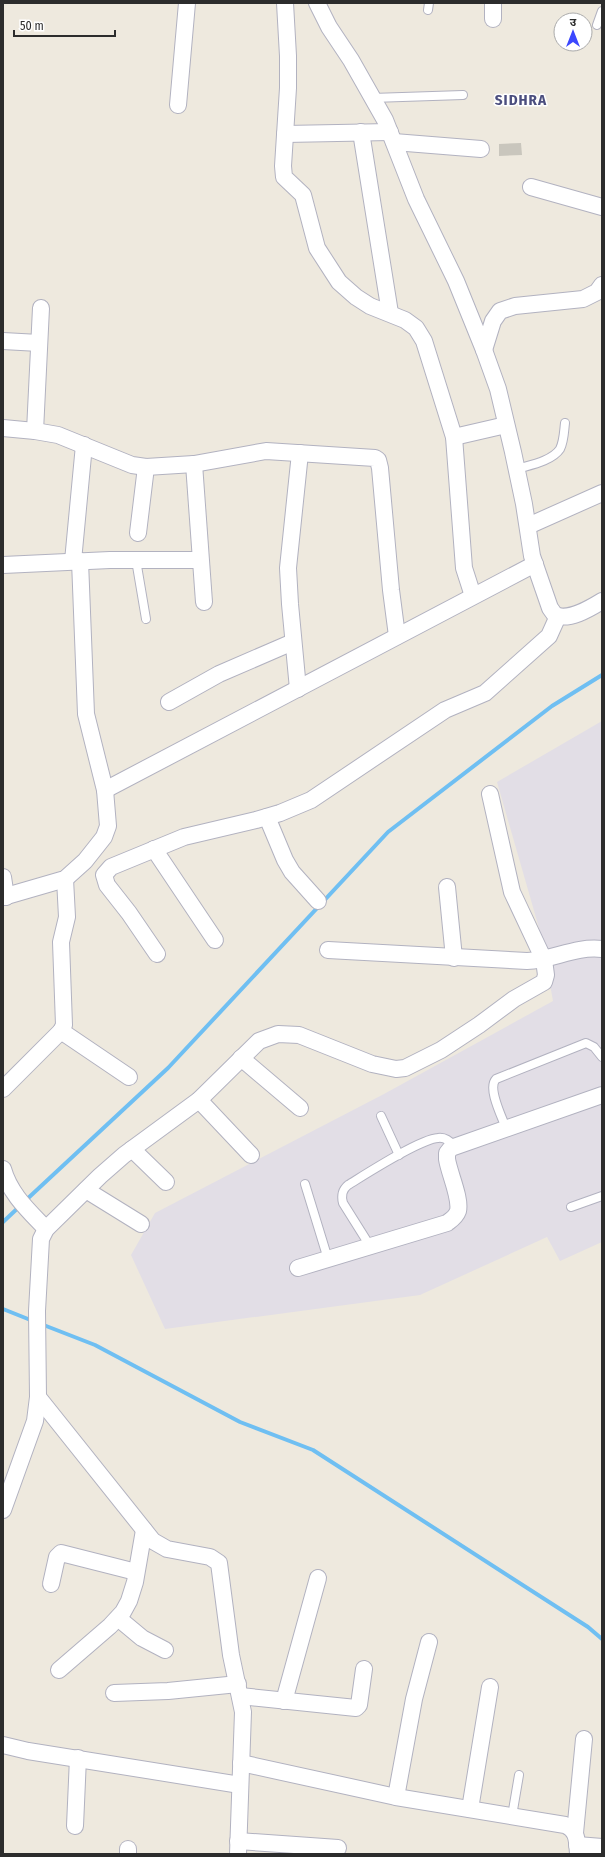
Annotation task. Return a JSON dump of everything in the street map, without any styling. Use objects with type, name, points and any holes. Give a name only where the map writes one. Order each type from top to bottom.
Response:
[{"type":"street","points":[[178,105],[187,3]]},
{"type":"street","points":[[285,3],[288,56],[284,177],[303,195],[317,248],[339,282],[346,289],[370,306],[405,320],[420,334],[454,437],[464,568],[473,596]]},
{"type":"street","points":[[317,3],[329,27],[351,60],[392,137],[416,199],[456,281],[484,350],[498,389],[517,469],[535,564],[550,608],[553,613],[558,616],[575,614],[602,602]]},
{"type":"street","points":[[285,134],[361,132],[481,149]]},
{"type":"street","points":[[361,132],[390,313]]},
{"type":"street","points":[[531,187],[602,207]]},
{"type":"street","points":[[484,350],[492,321],[500,311],[516,306],[583,299],[597,292],[602,285]]},
{"type":"street","points":[[35,430],[40,308]]},
{"type":"street","points":[[3,341],[39,343]]},
{"type":"street","points":[[454,437],[506,425]]},
{"type":"street","points":[[3,428],[35,430],[58,435],[132,465],[146,467],[194,464],[256,452],[372,457],[378,460],[397,636]]},
{"type":"street","points":[[3,877],[5,897],[65,879],[85,861],[104,837],[108,826],[105,790],[86,714],[76,561],[84,445]]},
{"type":"street","points":[[298,689],[288,568],[300,453]]},
{"type":"street","points":[[194,464],[204,602]]},
{"type":"street","points":[[138,533],[146,467]]},
{"type":"street","points":[[528,526],[602,493]]},
{"type":"street","points":[[3,565],[76,561],[200,560]]},
{"type":"street","points":[[105,790],[535,564]]},
{"type":"street","points":[[157,954],[130,913],[107,885],[104,875],[111,867],[184,837],[267,817],[310,800],[445,710],[485,693],[549,636],[558,616]]},
{"type":"street","points":[[169,702],[219,674],[293,642]]},
{"type":"street","points":[[3,1510],[35,1421],[38,1397],[37,1312],[40,1245],[46,1228],[132,1149],[199,1100],[259,1041],[278,1034],[292,1033],[306,1037],[372,1064],[396,1069],[405,1068],[441,1050],[479,1025],[514,999],[542,983],[546,975],[544,960],[512,892],[490,794]]},
{"type":"street","points":[[267,817],[285,860],[292,872],[318,901]]},
{"type":"street","points":[[154,849],[215,940]]},
{"type":"street","points":[[3,1089],[61,1031],[64,1020],[61,942],[67,907],[65,879]]},
{"type":"street","points":[[447,886],[454,958]]},
{"type":"street","points":[[328,950],[527,961],[544,960],[582,948],[602,949]]},
{"type":"street","points":[[61,1031],[129,1077]]},
{"type":"street","points":[[241,1058],[300,1108]]},
{"type":"street","points":[[298,1268],[447,1222],[454,1218],[458,1212],[458,1204],[446,1156],[448,1150],[454,1146],[602,1095]]},
{"type":"street","points":[[199,1100],[251,1155]]},
{"type":"street","points":[[132,1149],[166,1182]]},
{"type":"street","points":[[3,1169],[6,1186],[46,1228]]},
{"type":"street","points":[[86,1190],[141,1224]]},
{"type":"street","points":[[38,1397],[153,1541],[167,1549],[210,1557],[219,1563],[227,1631],[243,1712],[238,1848],[338,1848]]},
{"type":"street","points":[[59,1670],[118,1618],[130,1601],[144,1530]]},
{"type":"street","points":[[51,1584],[57,1557],[61,1553],[136,1572]]},
{"type":"street","points":[[284,1701],[318,1578]]},
{"type":"street","points":[[118,1618],[142,1638],[165,1650]]},
{"type":"street","points":[[396,1797],[414,1699],[429,1642]]},
{"type":"street","points":[[114,1692],[239,1690],[284,1701],[356,1708],[359,1705],[364,1669]]},
{"type":"street","points":[[470,1809],[490,1687]]},
{"type":"street","points":[[577,1844],[584,1739]]},
{"type":"street","points":[[3,1745],[240,1785]]},
{"type":"street","points":[[75,1826],[78,1758]]},
{"type":"street","points":[[241,1763],[396,1797],[565,1824],[571,1828],[577,1844]]},
{"type":"street","points":[[577,1844],[602,1847]]},
{"type":"lane","points":[[597,25],[602,11]]},
{"type":"lane","points":[[372,98],[463,95]]},
{"type":"lane","points":[[517,469],[538,462],[556,453],[562,444],[565,423]]},
{"type":"lane","points":[[136,560],[146,619]]},
{"type":"lane","points":[[506,1128],[492,1089],[493,1082],[496,1079],[586,1043],[594,1047],[602,1058]]},
{"type":"lane","points":[[381,1116],[399,1155]]},
{"type":"lane","points":[[370,1246],[343,1203],[342,1192],[348,1185],[424,1142],[438,1138],[449,1140],[454,1146]]},
{"type":"lane","points":[[305,1184],[328,1259]]},
{"type":"lane","points":[[571,1207],[602,1196]]},
{"type":"lane","points":[[512,1816],[519,1775]]},
{"type":"shaded area","points":[[602,721],[602,1242],[560,1261],[547,1237],[420,1295],[165,1329],[131,1255],[155,1213],[384,1094],[553,1001],[541,935],[497,782]]},
{"type":"building","points":[[521,143],[522,155],[499,156],[499,144]]},
{"type":"waterway","points":[[25,1201],[168,1068],[388,832],[552,706],[602,675]]},
{"type":"waterway","points":[[3,1222],[20,1206]]},
{"type":"waterway","points":[[3,1309],[33,1321]]},
{"type":"waterway","points":[[41,1324],[95,1345],[240,1422],[313,1450],[588,1627],[602,1639]]},
{"type":"district","name":"SIDHRA","points":[[521,100]]}]
